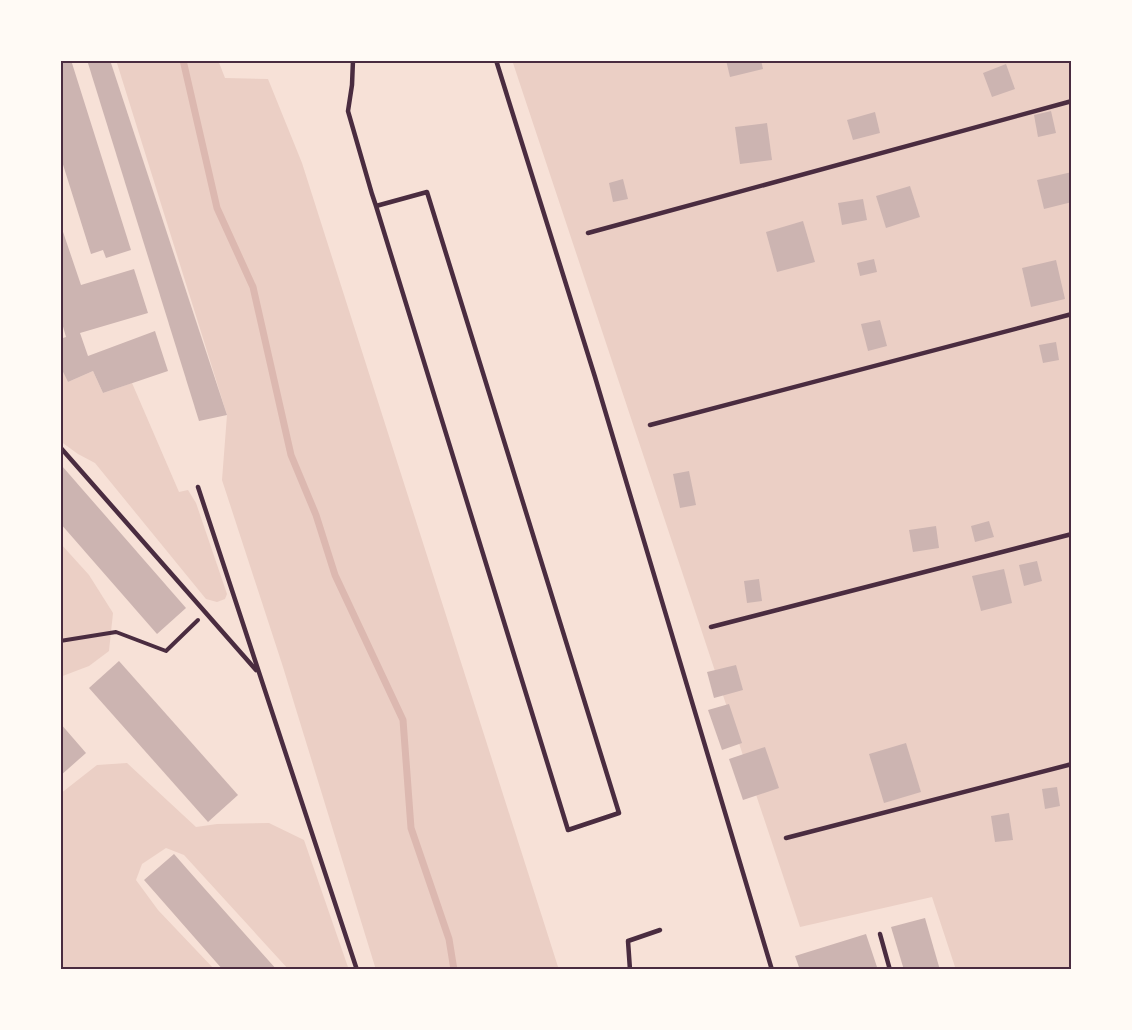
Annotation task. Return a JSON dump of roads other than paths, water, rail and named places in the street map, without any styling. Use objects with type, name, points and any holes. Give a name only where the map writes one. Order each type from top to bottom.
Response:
[{"type":"lane","points":[[353,60],[348,111],[376,206],[568,830],[619,813],[427,192],[376,206]]},
{"type":"lane","points":[[496,60],[595,377],[772,970]]},
{"type":"lane","points":[[588,233],[1072,101]]},
{"type":"lane","points":[[650,425],[1072,314]]},
{"type":"lane","points":[[60,447],[259,674]]},
{"type":"lane","points":[[198,487],[357,970]]},
{"type":"lane","points":[[711,627],[1072,534]]},
{"type":"lane","points":[[786,838],[1072,764]]},
{"type":"lane","points":[[630,970],[628,941],[660,930]]},
{"type":"lane","points":[[880,934],[890,970]]},
{"type":"waterway","points":[[183,60],[217,208],[253,287],[291,455],[316,515],[335,575],[403,720],[411,828],[449,939],[454,970]]}]
